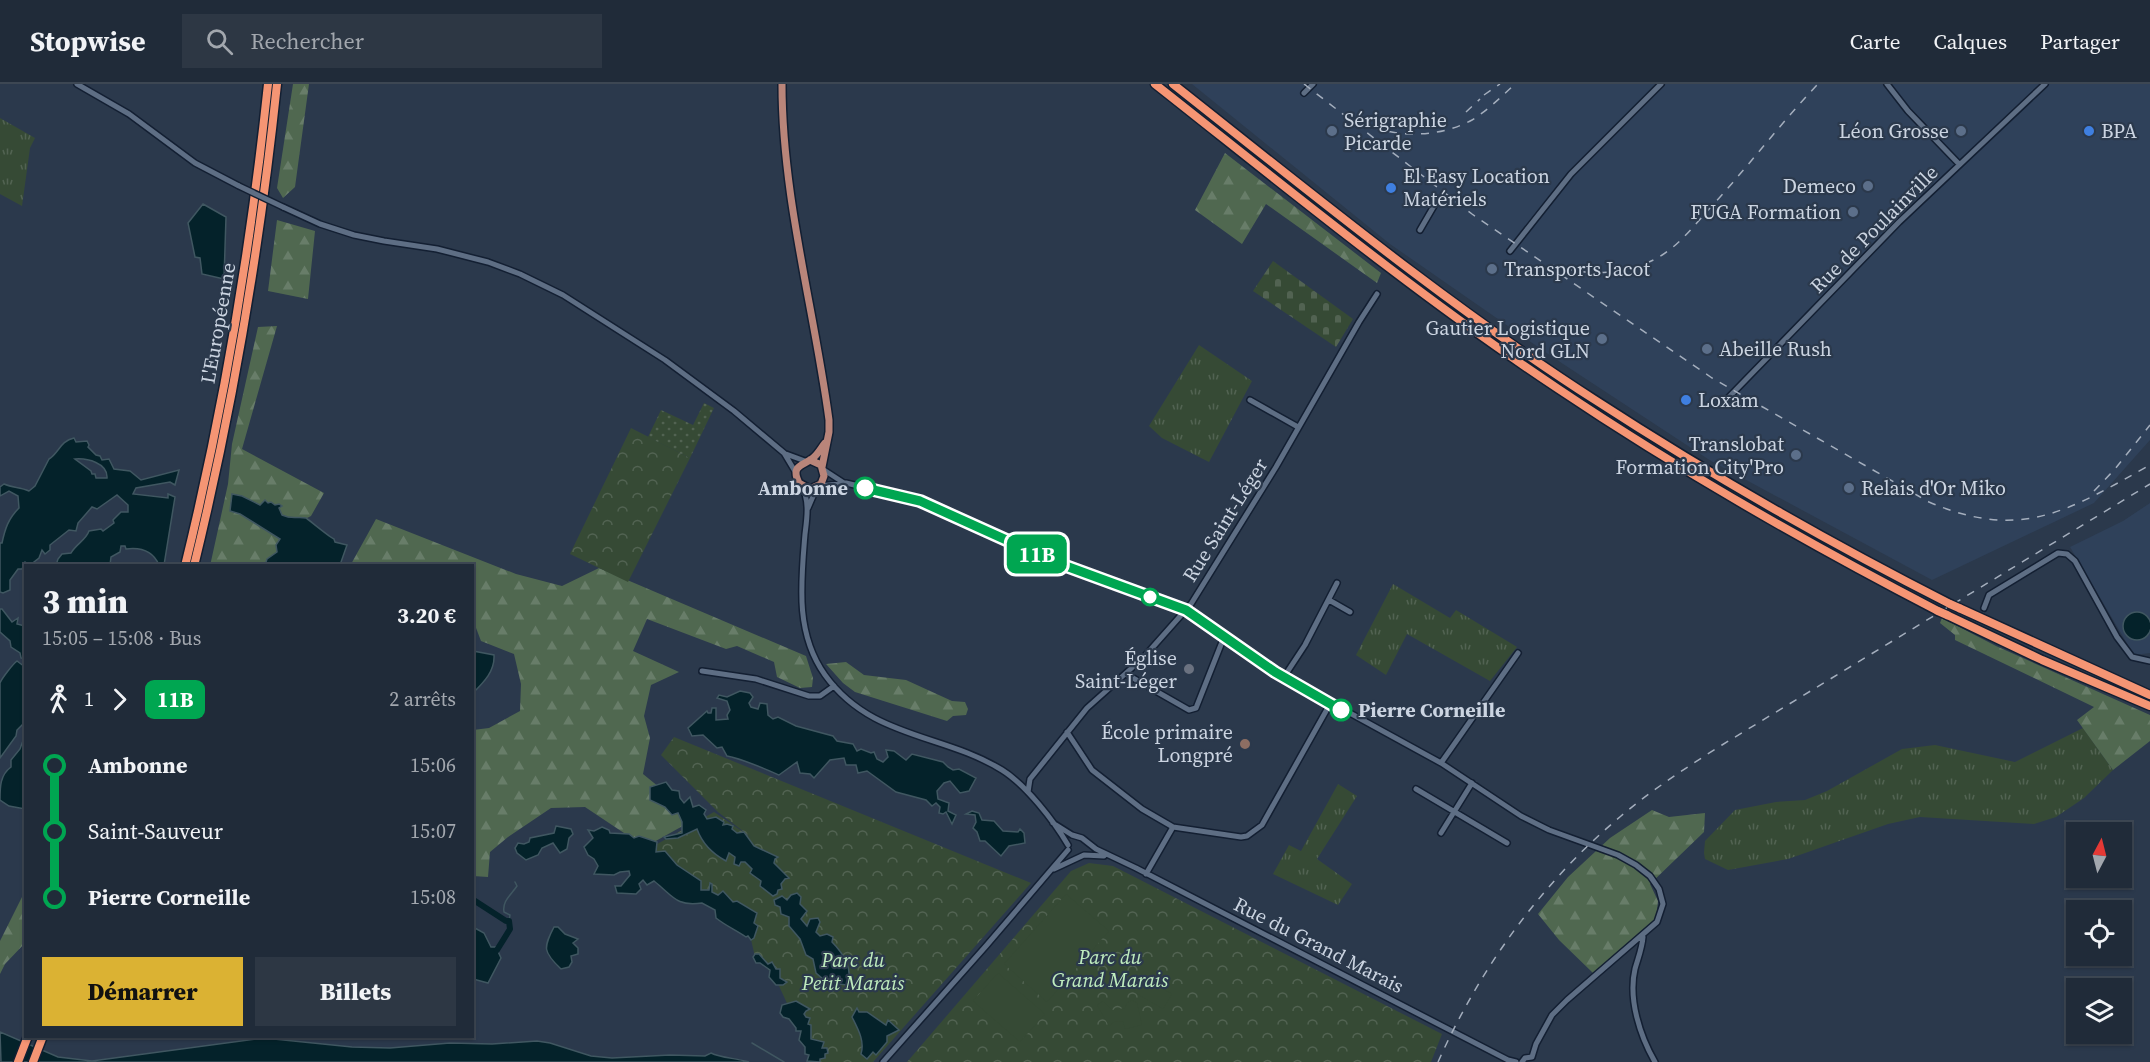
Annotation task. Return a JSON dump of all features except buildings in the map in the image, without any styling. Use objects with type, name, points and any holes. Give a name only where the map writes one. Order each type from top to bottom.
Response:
[{"type":"highway","name":"L'Européenne","points":[[185,564],[237,316],[268,84]]},
{"type":"highway","name":"L'Européenne","points":[[194,564],[213,486],[242,339],[266,179],[277,84]]},
{"type":"highway","points":[[1155,84],[1395,273],[1556,387],[1732,498],[1942,613],[2042,660],[2150,706]]},
{"type":"highway","points":[[1173,84],[1406,266],[1593,400],[1763,503],[1866,561],[1950,604],[2150,695]]},
{"type":"highway","points":[[18,1062],[27,1038]]},
{"type":"highway","points":[[33,1062],[43,1038]]},
{"type":"main road","points":[[782,84],[783,124],[789,177],[827,411],[828,439],[823,469],[824,479],[818,486],[807,488],[801,485],[796,473],[800,465],[808,461],[828,439]]},
{"type":"main road","points":[[808,461],[819,463],[823,469]]},
{"type":"street","points":[[76,84],[129,114],[195,163],[320,224],[384,242],[437,249],[488,262],[520,274],[563,295],[665,360],[734,411],[784,453],[796,473]]},
{"type":"street","points":[[1304,93],[1313,84]]},
{"type":"street","points":[[1510,251],[1571,174],[1661,84]]},
{"type":"street","points":[[1887,84],[1908,111],[1959,164]]},
{"type":"street","name":"Rue de Poulainville","points":[[1728,398],[1899,222],[2045,84]]},
{"type":"street","points":[[1420,230],[1438,199]]},
{"type":"street","name":"Rue Saint-Léger","points":[[1028,792],[1030,779],[1087,708],[1144,657],[1186,610],[1377,294]]},
{"type":"street","points":[[1250,400],[1298,427]]},
{"type":"street","points":[[784,453],[808,461]]},
{"type":"street","points":[[823,469],[846,483]]},
{"type":"street","points":[[807,510],[818,486],[831,483],[846,483],[920,501],[1055,562],[1186,610],[1284,677],[1441,763],[1531,821],[1626,859],[1643,870],[1655,882],[1662,897],[1662,911],[1657,922],[1643,937],[1567,1000],[1552,1016],[1536,1044],[1534,1059],[1525,1058],[1522,1062]]},
{"type":"street","points":[[801,485],[807,510],[801,592],[802,620],[818,663],[834,686],[855,707],[878,721],[986,762],[1011,776],[1028,792],[1053,823],[1072,856],[1077,857]]},
{"type":"street","points":[[1984,608],[1989,595],[2058,553],[2067,554],[2091,588],[2122,644],[2133,657],[2150,661]]},
{"type":"street","points":[[1284,677],[1305,645],[1337,584]]},
{"type":"street","points":[[1329,600],[1350,612]]},
{"type":"street","points":[[1126,674],[1192,710],[1196,708],[1224,637]]},
{"type":"street","points":[[1441,763],[1518,653]]},
{"type":"street","points":[[702,671],[756,679],[809,696],[820,696],[834,686]]},
{"type":"street","points":[[1067,732],[1092,770],[1142,809],[1173,827],[1241,837],[1254,832],[1262,825],[1330,704]]},
{"type":"street","points":[[1441,833],[1472,783]]},
{"type":"street","points":[[1416,789],[1507,843]]},
{"type":"street","points":[[1052,870],[1084,855],[1088,849],[1084,839],[1076,837],[1053,823]]},
{"type":"street","points":[[1146,874],[1173,827]]},
{"type":"street","points":[[883,1062],[1052,870],[1072,839],[1076,837]]},
{"type":"street","name":"Rue du Grand Marais","points":[[1087,844],[1516,1062]]},
{"type":"street","name":"Rue du Grand Marais","points":[[1084,855],[1108,856]]},
{"type":"street","points":[[1643,937],[1633,990],[1636,1016],[1655,1062]]},
{"type":"shaded area","points":[[1192,84],[2150,84],[2150,440],[2094,503],[1932,580],[1711,461],[1554,358],[1390,244]]},
{"type":"shaded area","points":[[203,204],[226,217],[224,279],[202,274],[200,258],[195,257],[188,223]]},
{"type":"shaded area","points":[[74,438],[76,442],[87,441],[88,447],[102,460],[109,459],[114,469],[130,471],[141,480],[179,470],[175,485],[170,482],[136,488],[133,494],[168,498],[168,494],[175,497],[164,564],[158,564],[146,551],[126,549],[125,546],[121,546],[120,552],[111,557],[110,564],[56,564],[62,554],[71,553],[89,531],[101,529],[103,531],[114,523],[113,520],[121,512],[128,512],[128,505],[117,495],[97,509],[92,507],[78,523],[76,531],[69,530],[50,545],[50,550],[45,554],[42,550],[39,558],[31,564],[25,562],[22,569],[18,569],[10,580],[10,590],[0,592],[0,543],[2,543],[10,520],[19,508],[18,496],[9,491],[0,496],[0,487],[4,484],[29,491],[35,486],[49,459],[63,444]],"holes":[[[75,459],[91,461],[104,469],[107,478],[96,478],[95,474]]]},
{"type":"shaded area","points":[[232,494],[260,505],[265,500],[275,505],[279,504],[282,506],[279,508],[282,515],[306,518],[335,542],[347,545],[340,564],[265,564],[267,559],[277,552],[276,545],[280,539],[240,514],[230,511]]},
{"type":"shaded area","points":[[2150,503],[2150,653],[2134,655],[2070,547],[2123,521]]},
{"type":"shaded area","points":[[0,609],[2,609],[12,622],[18,618],[17,624],[24,626],[24,659],[11,647],[10,641],[0,632]]},
{"type":"shaded area","points":[[2137,612],[2147,616],[2151,626],[2147,636],[2137,640],[2127,636],[2123,626],[2127,616]]},
{"type":"shaded area","points":[[474,651],[494,655],[493,666],[485,680],[474,692]]},
{"type":"shaded area","points":[[17,661],[24,666],[24,723],[17,730],[16,736],[0,758],[0,683]]},
{"type":"shaded area","points":[[740,691],[750,693],[753,697],[749,703],[751,707],[758,709],[760,703],[767,704],[768,715],[773,719],[778,717],[796,726],[833,736],[837,741],[853,744],[857,751],[861,749],[874,752],[877,759],[883,762],[888,757],[886,750],[894,751],[906,760],[912,754],[943,762],[953,770],[959,769],[976,778],[969,791],[960,793],[950,781],[944,783],[937,791],[938,799],[949,803],[948,811],[956,815],[952,824],[946,812],[939,813],[940,807],[936,803],[932,806],[926,800],[896,792],[867,771],[858,773],[856,765],[846,765],[844,758],[830,760],[814,778],[810,774],[800,773],[797,762],[779,775],[746,761],[727,756],[722,747],[717,748],[703,735],[692,736],[688,728],[707,711],[711,713],[712,708],[716,708],[716,720],[728,719],[727,715],[730,710],[727,701],[717,698],[719,695],[727,697]]},
{"type":"shaded area","points":[[24,738],[24,809],[9,806],[0,800],[3,778],[11,767],[11,760],[20,749]]},
{"type":"shaded area","points":[[666,782],[672,790],[679,791],[684,803],[690,797],[693,807],[699,805],[706,810],[704,814],[707,819],[716,817],[724,822],[723,825],[733,826],[732,829],[737,833],[744,832],[754,846],[778,857],[774,863],[789,878],[781,884],[782,889],[773,896],[760,886],[761,881],[750,873],[752,869],[745,862],[741,862],[739,866],[734,864],[735,857],[729,853],[726,861],[721,858],[705,843],[697,829],[678,838],[666,839],[664,837],[682,833],[682,822],[678,813],[672,815],[665,807],[650,800],[650,787]]},
{"type":"shaded area","points":[[972,811],[979,813],[982,820],[994,821],[1003,831],[1018,832],[1020,829],[1024,833],[1025,843],[1009,846],[1001,856],[985,841],[980,841],[973,828],[976,822],[975,815],[966,814]]},
{"type":"shaded area","points":[[556,826],[571,829],[573,834],[569,838],[567,849],[560,853],[553,843],[542,848],[538,855],[526,860],[517,853],[515,848],[518,843],[524,844],[529,842],[530,838],[554,833]]},
{"type":"shaded area","points":[[602,827],[610,833],[629,834],[634,838],[639,836],[657,842],[656,852],[665,851],[677,865],[701,881],[701,890],[709,890],[710,883],[712,892],[718,895],[723,891],[733,902],[737,901],[757,913],[754,923],[758,926],[754,938],[751,940],[716,918],[715,910],[702,903],[680,902],[654,881],[647,885],[643,880],[639,884],[641,889],[636,894],[617,893],[615,886],[621,886],[630,875],[629,871],[614,875],[594,874],[598,866],[584,847],[593,838],[588,830],[594,831]]},
{"type":"shaded area","points":[[797,893],[801,897],[800,904],[807,911],[801,919],[807,926],[810,919],[818,918],[820,922],[816,932],[820,936],[827,934],[833,937],[832,942],[840,951],[848,968],[847,985],[839,984],[833,991],[831,983],[829,984],[816,973],[813,959],[806,955],[800,939],[789,926],[789,917],[781,914],[780,907],[775,905],[774,900],[782,896],[787,900],[791,895]]},
{"type":"shaded area","points":[[554,927],[578,939],[573,943],[578,948],[578,954],[571,956],[572,962],[569,967],[561,969],[548,954],[548,940]]},
{"type":"shaded area","points":[[474,928],[484,933],[491,947],[496,947],[501,958],[488,983],[474,979]]},
{"type":"shaded area","points":[[759,954],[768,964],[772,962],[776,969],[780,969],[780,978],[787,982],[783,985],[776,985],[769,977],[770,970],[756,963],[753,957]]},
{"type":"shaded area","points":[[796,1001],[810,1009],[804,1014],[810,1018],[808,1024],[811,1025],[811,1039],[824,1042],[822,1048],[827,1048],[828,1053],[825,1054],[825,1058],[820,1059],[820,1062],[807,1061],[809,1055],[805,1054],[805,1047],[799,1040],[801,1031],[796,1031],[789,1019],[780,1013],[782,1005]]},
{"type":"shaded area","points":[[857,1008],[859,1012],[867,1012],[886,1025],[888,1020],[899,1030],[887,1036],[887,1042],[876,1055],[873,1052],[867,1059],[861,1054],[859,1031],[852,1017]]},
{"type":"shaded area","points":[[0,1032],[58,1057],[92,1061],[264,1038],[352,1047],[390,1048],[450,1043],[492,1044],[537,1041],[591,1056],[612,1058],[705,1056],[711,1053],[749,1062],[1,1062]]},
{"type":"green space","points":[[293,84],[309,84],[295,187],[283,198],[277,188]]},
{"type":"green space","points":[[0,118],[35,138],[30,148],[22,206],[0,194]]},
{"type":"green space","points":[[1225,153],[1381,273],[1377,283],[1266,204],[1242,244],[1195,210]]},
{"type":"green space","points":[[277,220],[315,231],[308,299],[268,291]]},
{"type":"green space","points":[[1273,261],[1353,319],[1336,347],[1253,291]]},
{"type":"green space","points":[[277,326],[242,449],[324,493],[311,516],[295,524],[269,564],[210,564],[228,484],[232,444],[258,327]]},
{"type":"green space","points":[[1199,345],[1252,381],[1209,462],[1162,438],[1149,426]]},
{"type":"green space","points":[[704,403],[714,408],[690,458],[648,437],[661,410],[693,425]]},
{"type":"green space","points":[[631,428],[690,458],[628,582],[570,554]]},
{"type":"green space","points":[[376,519],[516,574],[562,586],[599,568],[806,656],[813,678],[812,687],[800,688],[777,677],[774,662],[737,646],[726,649],[647,619],[633,651],[679,672],[651,685],[644,716],[650,738],[643,774],[697,818],[645,847],[585,807],[551,808],[490,852],[488,877],[474,876],[474,730],[489,728],[520,711],[521,684],[514,654],[481,641],[474,623],[474,564],[351,564]]},
{"type":"green space","points":[[1393,584],[1450,618],[1456,610],[1517,647],[1490,681],[1407,634],[1386,675],[1356,655]]},
{"type":"green space","points":[[1942,618],[1996,646],[2150,715],[2150,741],[2113,770],[2077,720],[2094,707],[1955,640],[1955,635],[1940,623]]},
{"type":"green space","points":[[846,662],[864,675],[906,680],[952,701],[965,702],[968,709],[966,715],[953,716],[947,721],[855,692],[843,683],[826,664]]},
{"type":"green space","points":[[2083,728],[2113,770],[2084,798],[2056,817],[2034,824],[1920,817],[1888,824],[1788,859],[1728,870],[1705,859],[1705,841],[1735,810],[1776,802],[1805,800],[1827,791],[1902,749],[1935,745],[2015,762]]},
{"type":"green space","name":"Parc du Petit Marais","points":[[674,737],[1031,883],[873,1062],[813,1062],[815,1053],[791,1012],[774,975],[755,957],[747,922],[636,856],[714,812],[752,838],[718,812],[661,755]]},
{"type":"green space","points":[[1338,784],[1357,796],[1317,859],[1352,884],[1338,905],[1273,874],[1289,845],[1301,851]]},
{"type":"green space","points":[[1652,810],[1669,817],[1705,813],[1704,832],[1650,884],[1658,901],[1656,919],[1645,932],[1593,973],[1559,940],[1538,914],[1568,877],[1610,838]]},
{"type":"green space","name":"Parc du Grand Marais","points":[[1089,863],[1113,866],[1442,1034],[1431,1062],[907,1062],[1071,871]]},
{"type":"green space","points":[[24,893],[24,944],[5,964],[0,974],[0,941]]},
{"type":"green space","points":[[1066,894],[1109,931],[1047,1002],[1004,964]]},
{"type":"green space","points":[[998,973],[1045,1014],[1020,1042],[973,1001]]},
{"type":"green space","points":[[1143,977],[1172,994],[1163,1009],[1134,992]]},
{"type":"green space","points":[[1132,1000],[1137,1003],[1142,1025],[1125,1029],[1123,1021],[1114,1022],[1109,1026],[1097,1005],[1103,1001],[1112,1010],[1125,1008]]},
{"type":"waterway","points":[[509,921],[510,915],[504,912],[504,908],[506,901],[517,886],[515,882]]},
{"type":"waterway","points":[[474,900],[509,921],[510,929],[497,950]]},
{"type":"waterway","points":[[752,1043],[784,1062]]},
{"type":"railway","points":[[1304,84],[1472,214],[1712,378],[1929,502],[1962,514],[1991,519],[2018,520],[2069,507],[2150,465]]},
{"type":"railway","points":[[1484,95],[1500,84]]},
{"type":"railway","points":[[1359,121],[1372,127],[1401,133],[1431,133],[1445,130],[1472,120],[1515,84]]},
{"type":"railway","points":[[1552,265],[1576,271],[1613,272],[1637,267],[1667,252],[1697,223],[1818,84]]},
{"type":"railway","points":[[1466,112],[1480,99]]},
{"type":"railway","points":[[2094,491],[2150,425]]},
{"type":"railway","points":[[1438,1062],[1473,993],[1516,928],[1565,869],[1633,806],[1722,745],[2150,484]]},
{"type":"bus line","name":"11B","points":[[865,488],[920,501],[1055,562],[1186,610],[1275,672],[1341,710]]},
{"type":"place","name":"Sérigraphie Picarde","points":[[1332,131]]},
{"type":"place","name":"Léon Grosse","points":[[1961,131]]},
{"type":"place","name":"BPA","points":[[2089,131]]},
{"type":"place","name":"Demeco","points":[[1868,186]]},
{"type":"place","name":"El Easy Location Matériels","points":[[1391,188]]},
{"type":"place","name":"FUGA Formation","points":[[1853,212]]},
{"type":"place","name":"Transports Jacot","points":[[1492,269]]},
{"type":"place","name":"Gautier Logistique Nord GLN","points":[[1602,339]]},
{"type":"place","name":"Abeille Rush","points":[[1707,349]]},
{"type":"place","name":"Loxam","points":[[1686,400]]},
{"type":"place","name":"Translobat Formation City'Pro","points":[[1796,455]]},
{"type":"place","name":"Ambonne","points":[[865,488]]},
{"type":"place","name":"Relais d'Or Miko","points":[[1849,488]]},
{"type":"place","name":"Église Saint-Léger","points":[[1189,669]]},
{"type":"place","name":"Pierre Corneille","points":[[1341,710]]},
{"type":"place","name":"École primaire Longpré","points":[[1245,744]]}]
